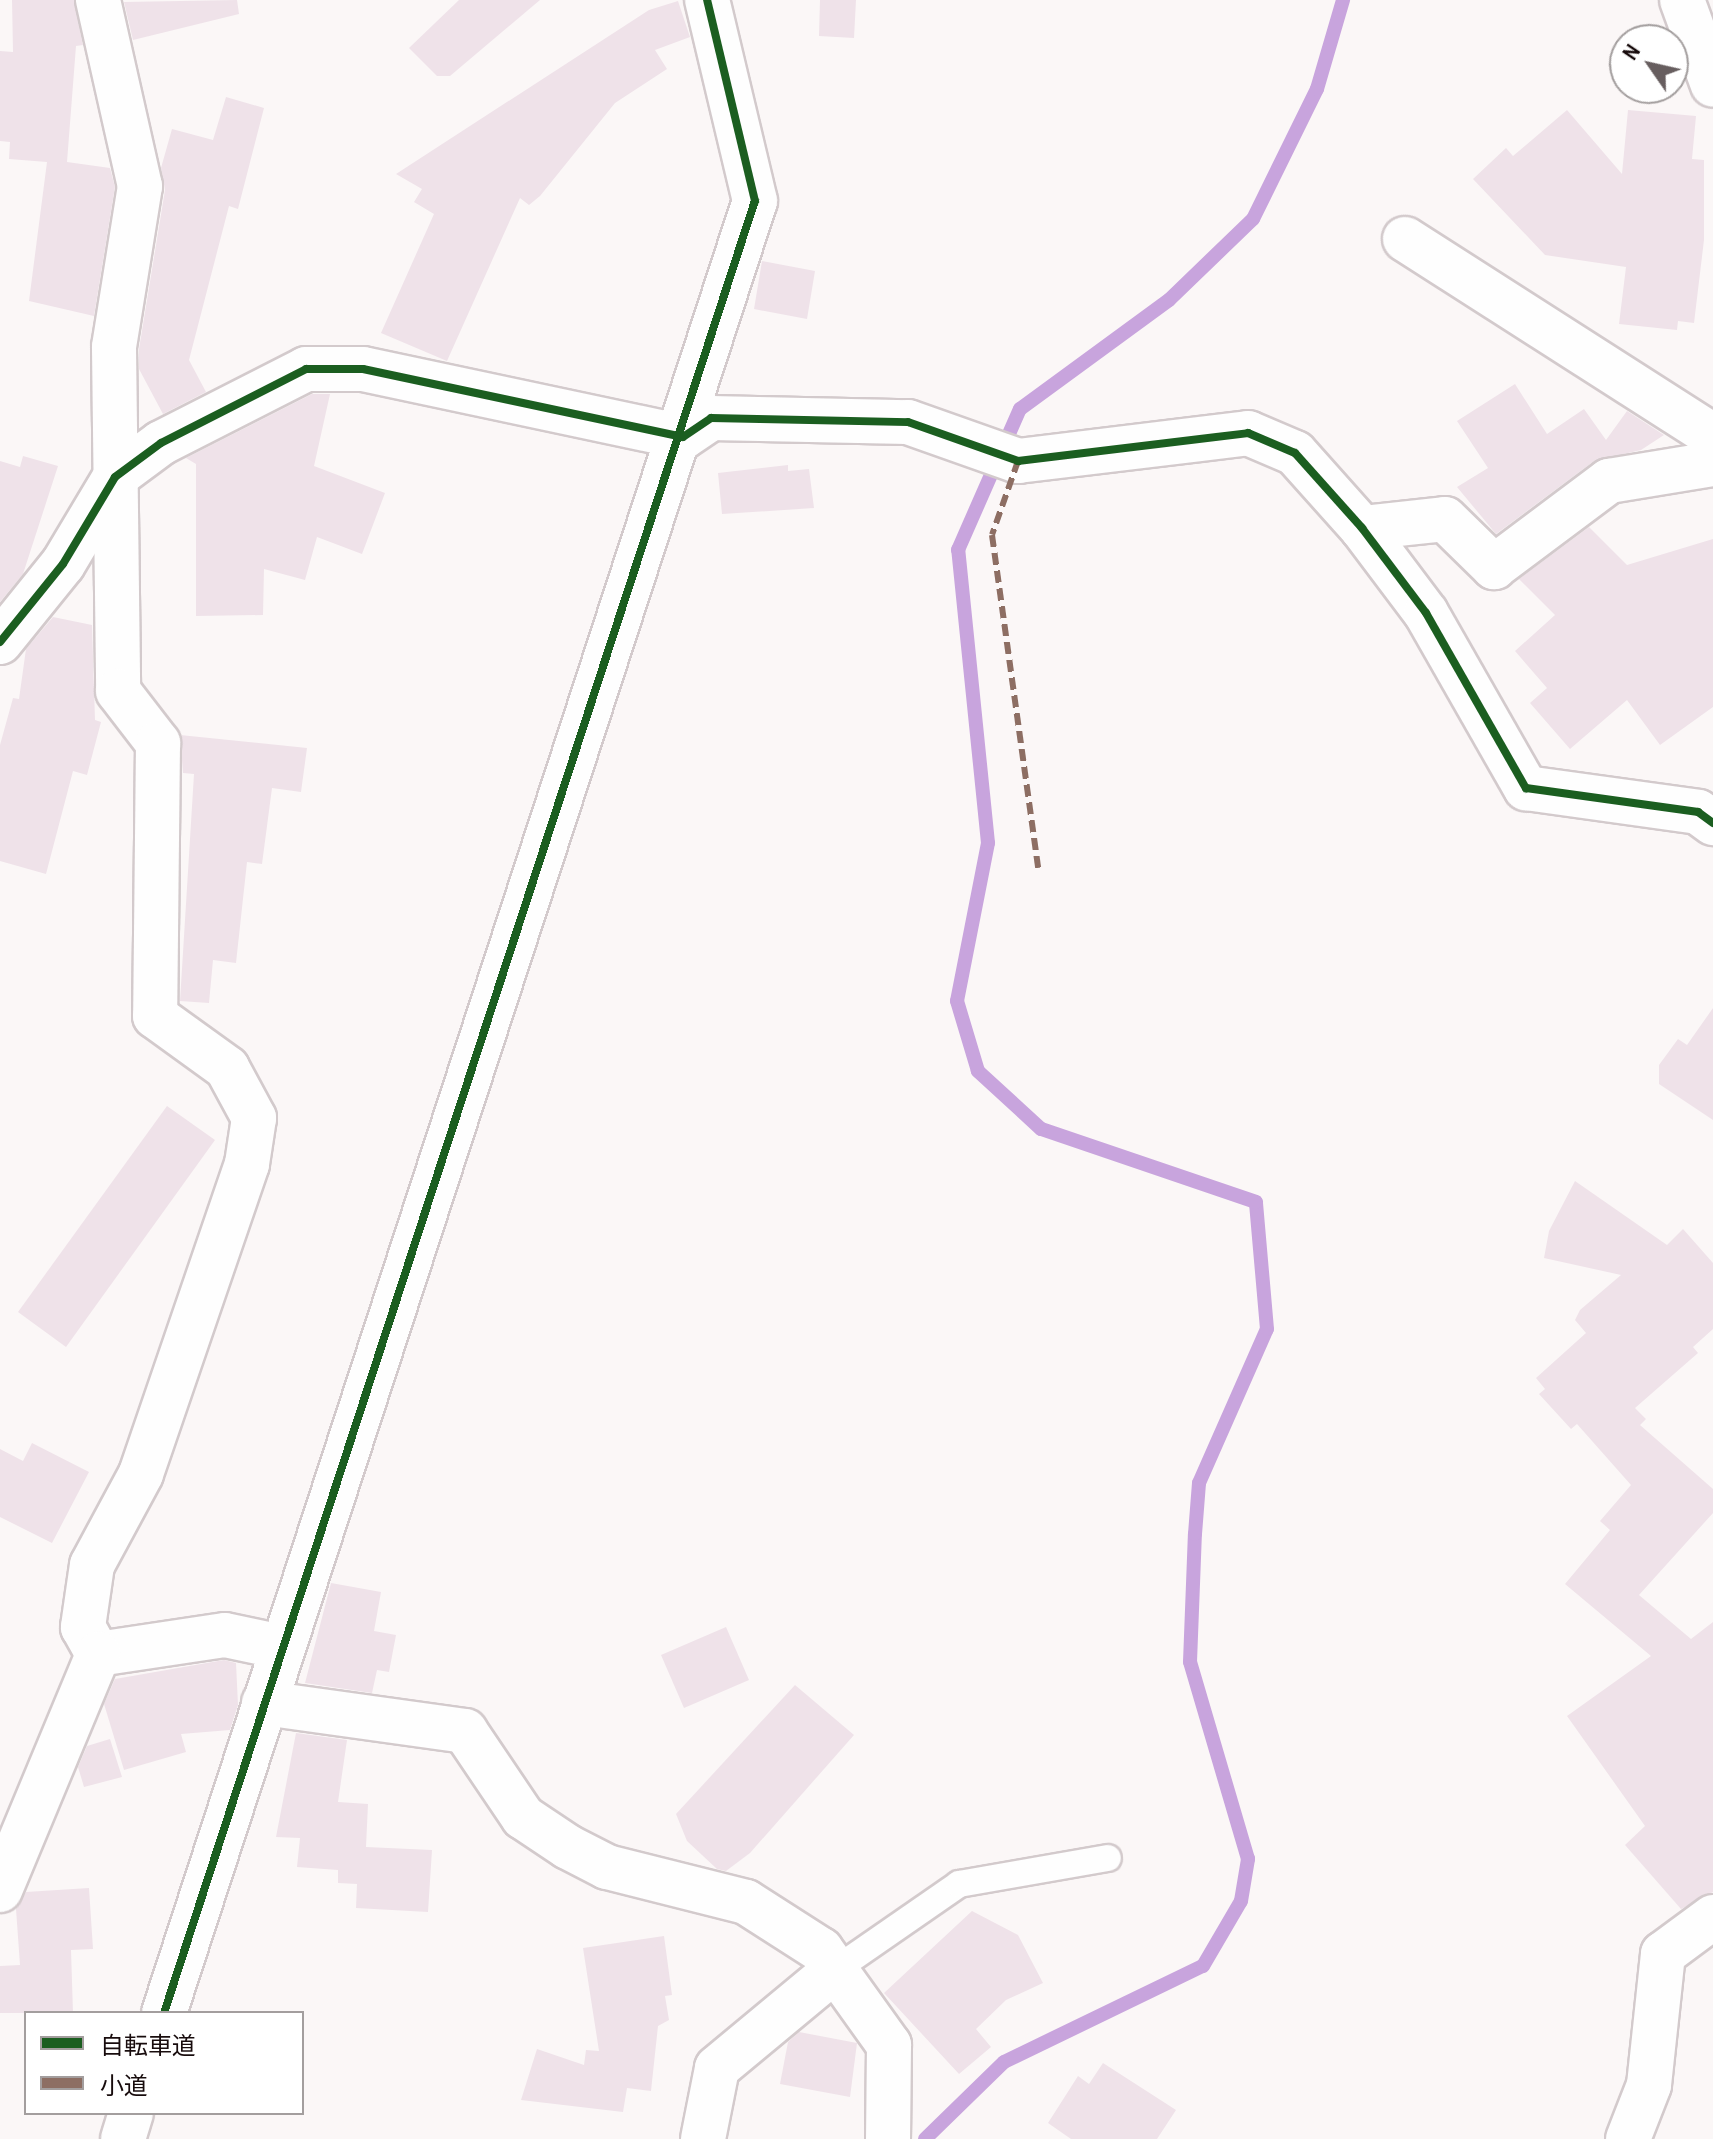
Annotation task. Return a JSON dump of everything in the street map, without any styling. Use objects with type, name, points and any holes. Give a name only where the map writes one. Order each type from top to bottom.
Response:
[{"type":"street","points":[[98,0],[140,186],[114,347],[118,691],[158,743],[155,1016],[227,1068],[254,1118],[247,1164],[141,1474],[92,1565],[83,1627],[98,1654]]},
{"type":"street","points":[[165,2011],[683,437],[755,201],[707,0]]},
{"type":"street","points":[[1682,0],[1713,85]]},
{"type":"street","points":[[1405,239],[1713,436]]},
{"type":"street","points":[[0,642],[63,564],[115,477],[161,443],[306,369],[363,369],[683,437],[711,418],[908,422],[1018,461],[1248,433],[1295,453],[1362,528],[1426,613],[1526,788],[1698,812],[1713,823]]},
{"type":"street","points":[[1362,528],[1445,519],[1494,567],[1609,481],[1713,464]]},
{"type":"street","points":[[98,1654],[225,1635],[282,1647]]},
{"type":"street","points":[[0,1890],[98,1654]]},
{"type":"street","points":[[264,1703],[465,1731],[523,1817],[568,1847],[607,1867],[746,1902],[821,1950],[889,2045],[888,2139]]},
{"type":"street","points":[[1628,2139],[1649,2085],[1663,1954],[1713,1917]]},
{"type":"street","points":[[703,2139],[717,2068],[835,1970]]},
{"type":"street","points":[[123,2139],[130,2115]]},
{"type":"lane","points":[[835,1970],[959,1884],[1108,1858]]},
{"type":"building","points":[[12,0],[74,0],[83,45],[76,46],[67,162],[110,168],[115,187],[94,316],[29,301],[47,162],[9,159],[10,142],[0,141],[0,51],[13,52]]},
{"type":"building","points":[[237,0],[239,14],[133,40],[124,2]]},
{"type":"building","points":[[459,0],[540,0],[450,76],[437,76],[409,48]]},
{"type":"building","points":[[820,0],[856,0],[854,38],[819,36]]},
{"type":"building","points":[[678,1],[690,37],[655,50],[667,69],[615,103],[540,196],[529,205],[520,198],[447,361],[381,333],[434,214],[414,202],[422,189],[396,174],[649,10]]},
{"type":"building","points":[[226,97],[264,108],[238,209],[229,206],[189,360],[206,392],[163,414],[139,369],[139,349],[165,190],[161,168],[172,129],[213,140]]},
{"type":"building","points":[[1567,110],[1622,174],[1628,110],[1696,116],[1692,159],[1704,160],[1704,240],[1694,323],[1678,321],[1677,330],[1619,324],[1626,267],[1545,255],[1473,179],[1506,148],[1513,156]]},
{"type":"building","points":[[762,261],[815,271],[807,319],[754,309]]},
{"type":"building","points":[[1515,384],[1547,434],[1584,409],[1606,440],[1627,411],[1664,435],[1641,450],[1594,461],[1496,534],[1457,487],[1488,468],[1457,421]]},
{"type":"building","points":[[312,394],[330,394],[314,466],[385,493],[362,554],[317,537],[305,580],[264,569],[263,615],[196,616],[196,464],[186,458]]},
{"type":"building","points":[[23,456],[58,466],[23,574],[0,602],[0,461],[20,467]]},
{"type":"building","points":[[788,465],[788,471],[809,469],[814,508],[722,514],[718,473]]},
{"type":"building","points":[[1589,527],[1627,565],[1713,539],[1713,707],[1660,745],[1627,700],[1570,749],[1530,703],[1547,688],[1515,651],[1555,615],[1519,579]]},
{"type":"building","points":[[53,617],[92,625],[95,720],[101,722],[87,775],[73,771],[46,874],[0,861],[0,745],[13,698],[19,699],[26,649]]},
{"type":"building","points":[[180,735],[307,748],[301,792],[272,788],[262,864],[247,862],[236,963],[213,960],[209,1003],[180,1001],[194,774],[183,773]]},
{"type":"building","points":[[1713,1008],[1713,1120],[1659,1084],[1659,1065],[1678,1039],[1687,1045]]},
{"type":"building","points":[[167,1106],[215,1140],[66,1347],[18,1312]]},
{"type":"building","points":[[1575,1181],[1667,1245],[1683,1229],[1713,1263],[1713,1329],[1693,1347],[1698,1353],[1635,1408],[1646,1419],[1640,1425],[1713,1489],[1713,1513],[1639,1595],[1691,1639],[1713,1622],[1713,1892],[1681,1909],[1625,1845],[1645,1826],[1567,1716],[1651,1656],[1565,1584],[1610,1530],[1600,1521],[1631,1485],[1577,1424],[1571,1429],[1539,1394],[1545,1389],[1536,1378],[1586,1333],[1575,1320],[1580,1310],[1621,1275],[1544,1258],[1549,1231]]},
{"type":"building","points":[[32,1443],[89,1472],[52,1543],[0,1517],[0,1449],[23,1461]]},
{"type":"building","points":[[331,1583],[381,1592],[374,1631],[396,1635],[389,1672],[377,1670],[372,1693],[305,1683]]},
{"type":"building","points":[[726,1627],[749,1680],[684,1708],[661,1655]]},
{"type":"building","points":[[224,1660],[236,1663],[238,1705],[230,1730],[181,1734],[186,1752],[124,1770],[104,1704],[115,1679]]},
{"type":"building","points":[[795,1685],[854,1735],[750,1853],[726,1871],[717,1869],[687,1841],[676,1814]]},
{"type":"building","points":[[296,1733],[347,1740],[338,1802],[368,1804],[366,1847],[432,1850],[428,1912],[356,1908],[357,1884],[338,1883],[338,1870],[297,1867],[300,1838],[276,1837]]},
{"type":"building","points":[[110,1739],[122,1777],[84,1787],[78,1767],[87,1746]]},
{"type":"building","points":[[89,1888],[93,1949],[71,1950],[73,2011],[0,2013],[0,1966],[20,1965],[16,1909],[26,1892]]},
{"type":"building","points":[[972,1911],[1018,1935],[1043,1983],[1006,2000],[976,2029],[991,2047],[959,2074],[884,1993]]},
{"type":"building","points":[[664,1936],[672,1995],[665,1996],[669,2020],[658,2026],[651,2091],[627,2088],[623,2112],[521,2100],[537,2049],[584,2065],[586,2050],[599,2051],[583,1948]]},
{"type":"building","points":[[799,2032],[857,2043],[850,2097],[780,2084],[788,2042]]},
{"type":"building","points":[[1103,2063],[1176,2110],[1157,2139],[1071,2139],[1048,2123],[1078,2076],[1089,2084]]},
{"type":"waterway","points":[[925,2139],[1004,2062],[1203,1966],[1241,1901],[1248,1859],[1190,1662],[1195,1534],[1199,1483],[1267,1329],[1256,1202],[1041,1129],[978,1071],[957,1001],[988,843],[958,550],[1020,409],[1169,300],[1253,219],[1317,89],[1343,0]]},
{"type":"marked path","points":[[1018,461],[992,535],[1038,868]]},
{"type":"cycle path","points":[[165,2011],[755,201],[707,0]]},
{"type":"cycle path","points":[[0,642],[63,564],[115,477],[161,443],[306,369],[363,369],[683,437],[711,418],[908,422],[1018,461],[1248,433],[1295,453],[1362,528],[1426,613],[1526,788],[1698,812],[1713,823]]}]
